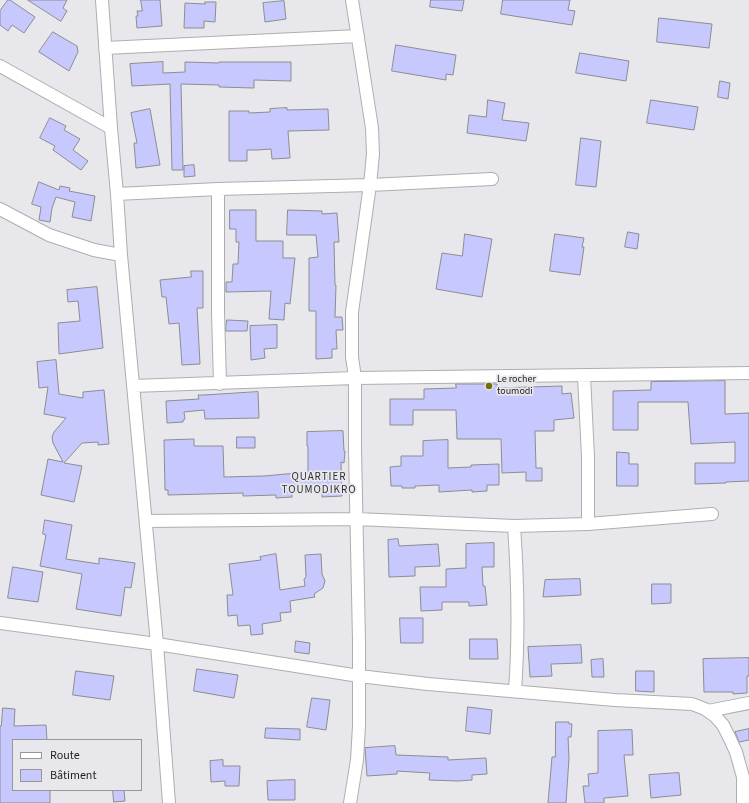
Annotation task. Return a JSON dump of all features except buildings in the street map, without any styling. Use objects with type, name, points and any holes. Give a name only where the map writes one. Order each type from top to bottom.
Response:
[{"type":"street","points":[[102,0],[121,255],[157,644],[169,803]]},
{"type":"street","points":[[350,803],[357,760],[359,726],[359,588],[355,378],[352,357],[352,312],[373,154],[372,128],[352,0]]},
{"type":"street","points":[[105,48],[358,36]]},
{"type":"street","points":[[0,66],[111,128]]},
{"type":"street","points":[[117,194],[492,179]]},
{"type":"street","points":[[218,189],[218,312],[220,384]]},
{"type":"street","points":[[0,209],[49,235],[94,250],[121,255]]},
{"type":"street","points":[[133,386],[355,378],[584,376],[749,372]]},
{"type":"street","points":[[584,376],[588,457],[588,524]]},
{"type":"street","points":[[146,521],[357,520],[514,526],[588,524],[712,514]]},
{"type":"street","points":[[514,526],[519,614],[518,658],[515,691]]},
{"type":"street","points":[[0,623],[157,644],[359,676],[428,684],[615,700],[692,704],[708,711],[722,725],[736,752],[743,777],[743,803]]},
{"type":"street","points":[[708,711],[749,704]]},
{"type":"place","name":"Le rocher toumodi","points":[[489,386]]},
{"type":"district","name":"QUARTIER TOUMODIKRO","points":[[319,484]]}]
